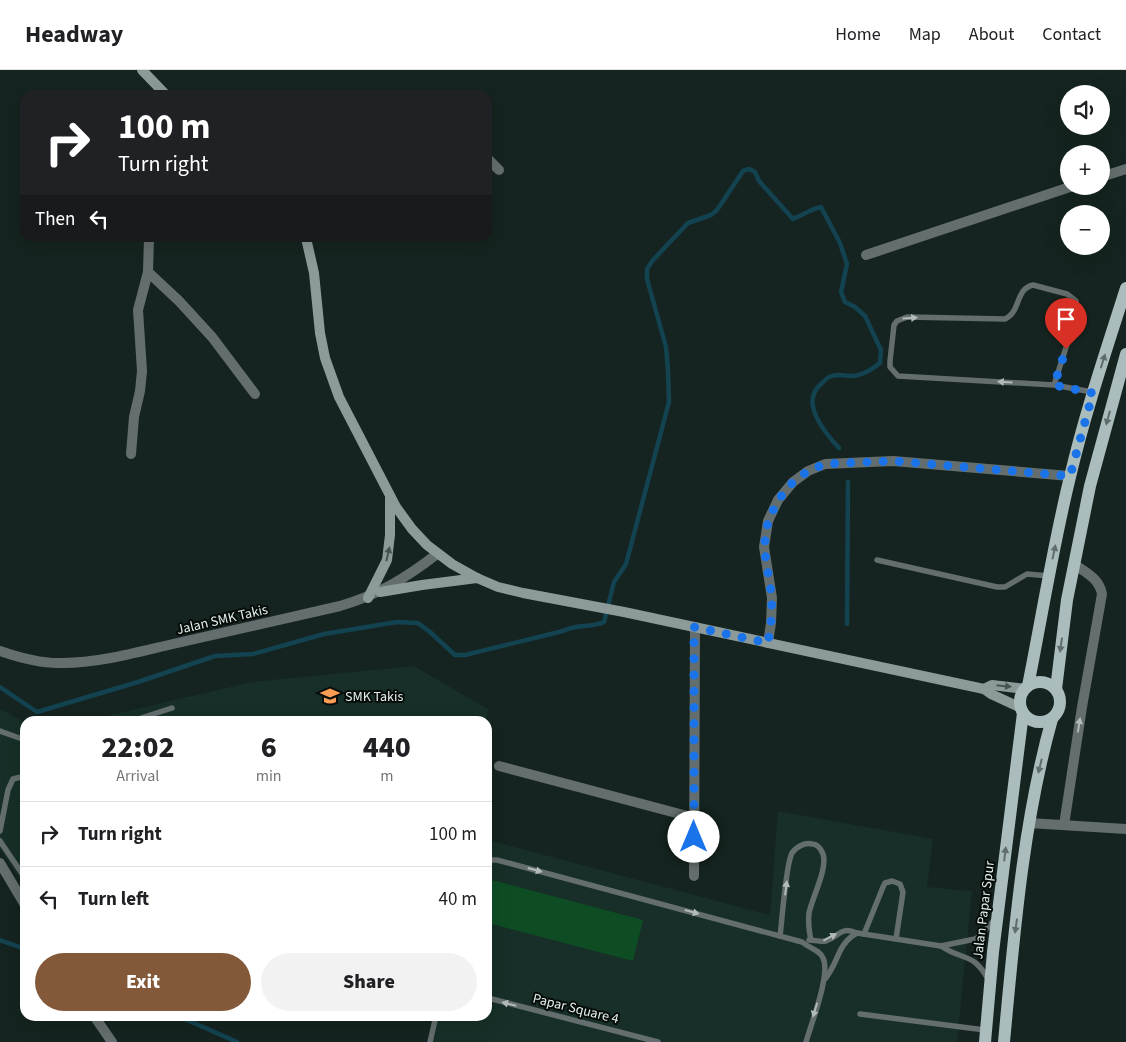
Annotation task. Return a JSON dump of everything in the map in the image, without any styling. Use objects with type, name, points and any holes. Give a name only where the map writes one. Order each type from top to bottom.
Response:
[{"type":"main road","points":[[142,70],[161,90]]},
{"type":"main road","points":[[307,242],[314,273],[320,333],[325,358],[339,397],[396,508],[412,529],[437,554],[477,578],[498,587],[984,689],[1022,710],[1028,718],[1040,722],[1057,714],[1060,702],[1056,690],[1067,600],[1090,486],[1125,361]]},
{"type":"main road","points":[[1022,710],[1022,694],[1027,687],[1070,476],[1093,393],[1126,288]]},
{"type":"main road","points":[[368,598],[387,560],[390,535],[390,497]]},
{"type":"main road","points":[[380,592],[477,578]]},
{"type":"main road","points":[[984,689],[992,685],[1027,687],[1040,682],[1046,683],[1056,690]]},
{"type":"main road","name":"Jalan Papar Spur","points":[[985,1036],[1022,710]]},
{"type":"main road","points":[[1004,1042],[1012,957],[1029,823],[1035,784],[1052,718]]},
{"type":"street","points":[[492,163],[499,170]]},
{"type":"street","points":[[1110,174],[1126,168]]},
{"type":"street","points":[[866,255],[1060,190]]},
{"type":"street","points":[[131,454],[134,417],[140,391],[142,370],[138,310],[148,272],[149,242]]},
{"type":"street","points":[[148,272],[179,301],[212,337],[255,394]]},
{"type":"street","points":[[768,643],[772,598],[764,547],[768,521],[778,500],[793,482],[808,471],[825,464],[893,461],[1070,476]]},
{"type":"street","name":"Jalan SMK Takis","points":[[0,651],[43,662],[64,664],[141,651],[368,598],[407,577],[437,554]]},
{"type":"street","points":[[1064,825],[1082,706],[1102,594],[1096,579],[1074,564]]},
{"type":"street","points":[[694,627],[694,876]]},
{"type":"street","points":[[499,766],[695,818]]},
{"type":"street","points":[[1029,823],[1126,829]]},
{"type":"street","points":[[0,864],[20,897]]},
{"type":"street","points":[[97,1021],[112,1042]]},
{"type":"lane","points":[[1054,385],[1077,312],[1076,302],[1067,294],[1034,285],[1024,290],[1013,314],[1006,319],[908,317],[897,321],[894,325],[890,361],[893,372],[898,376],[1054,385],[1093,393]]},
{"type":"lane","points":[[877,560],[997,587],[1005,587],[1027,574],[1049,576]]},
{"type":"lane","points":[[147,716],[172,708]]},
{"type":"lane","points":[[0,731],[20,738]]},
{"type":"lane","points":[[0,831],[8,790],[13,780],[20,778]]},
{"type":"lane","points":[[0,840],[20,870]]},
{"type":"lane","points":[[780,936],[788,866],[792,854],[800,845],[812,843],[818,846],[823,854],[824,865],[809,914],[808,927],[811,940]]},
{"type":"lane","points":[[492,860],[802,942],[824,958],[825,979],[806,1042]]},
{"type":"lane","points":[[864,934],[883,886],[885,883],[892,881],[900,884],[903,892],[896,939]]},
{"type":"lane","points":[[802,942],[811,940],[826,941],[849,930],[857,933],[941,946],[975,939],[997,917]]},
{"type":"lane","points":[[825,979],[832,970],[845,941],[857,933]]},
{"type":"lane","points":[[941,946],[951,953],[965,956],[976,962],[980,965],[990,982]]},
{"type":"lane","name":"Papar Square 4","points":[[492,999],[658,1042]]},
{"type":"lane","points":[[860,1014],[985,1036]]},
{"type":"lane","points":[[430,1042],[435,1021]]},
{"type":"shaded area","name":"SMK Takis","points":[[414,666],[488,709],[487,716],[106,716],[252,682]]},
{"type":"shaded area","points":[[0,709],[20,719],[20,879],[0,849]]},
{"type":"shaded area","points":[[778,811],[933,839],[927,887],[972,891],[957,1042],[428,1042],[431,1021],[492,1021],[492,841],[770,915]]},
{"type":"building","points":[[492,880],[643,920],[633,961],[492,924]]},
{"type":"waterway","points":[[0,687],[37,712],[138,682],[215,656],[253,654],[324,634],[397,622],[418,623],[455,655],[465,655],[573,627],[604,622],[614,582],[626,564],[669,402],[666,347],[647,279],[647,269],[653,260],[688,223],[711,215],[717,210],[743,171],[749,169],[755,172],[759,181],[793,219],[821,207],[840,243],[847,264],[841,292],[845,302],[855,307],[865,316],[881,350],[880,363],[874,368],[856,376],[838,375],[829,377],[814,392],[814,409],[817,418],[839,448]]},
{"type":"waterway","points":[[847,624],[848,482]]},
{"type":"waterway","points":[[0,940],[20,947]]},
{"type":"waterway","points":[[189,1021],[237,1042]]},
{"type":"place","name":"SMK Takis","points":[[330,696]]},
{"type":"route","points":[[694,837],[694,627],[768,643],[772,598],[764,547],[768,521],[778,500],[793,482],[808,471],[825,464],[893,461],[1070,476],[1093,393],[1054,385],[1066,349]]}]
